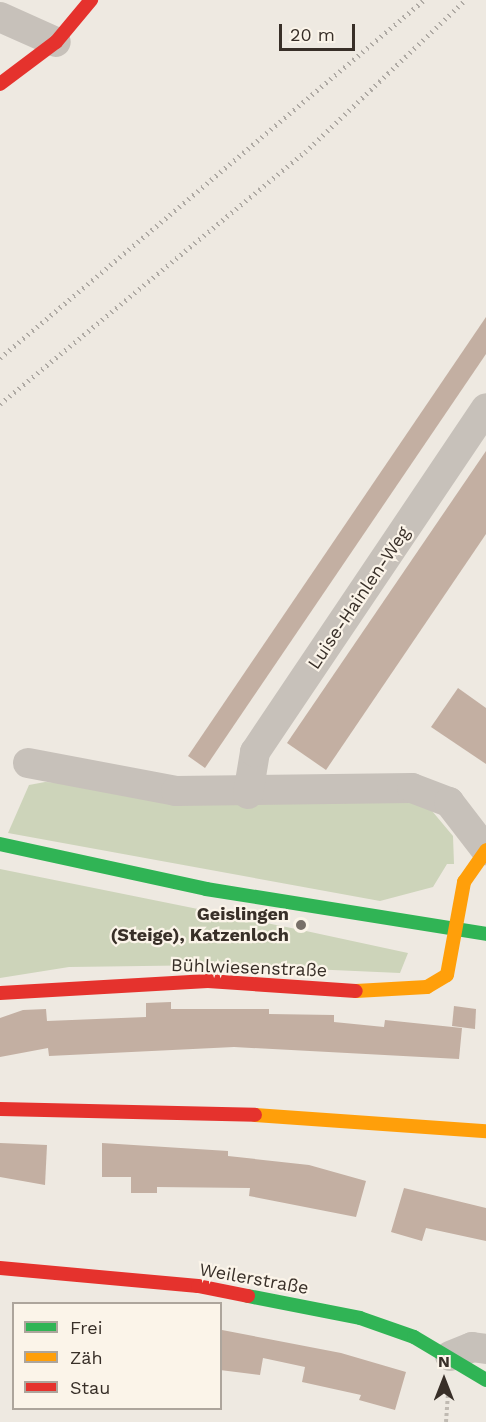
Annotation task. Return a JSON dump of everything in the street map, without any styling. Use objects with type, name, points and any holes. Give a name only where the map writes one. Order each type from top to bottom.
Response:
[{"type":"street","points":[[0,84],[56,42],[91,0]]},
{"type":"street","points":[[0,17],[56,42]]},
{"type":"street","name":"Luise-Hainlen-Weg","points":[[248,794],[255,752],[486,408]]},
{"type":"street","points":[[28,763],[176,791],[248,794],[412,788],[449,802],[486,850]]},
{"type":"street","points":[[0,844],[206,889],[486,934]]},
{"type":"street","name":"Bühlwiesenstraße","points":[[0,993],[208,981],[390,993],[428,987],[447,975],[464,882],[486,850]]},
{"type":"street","points":[[0,1109],[191,1110],[486,1131]]},
{"type":"street","name":"Weilerstraße","points":[[0,1268],[275,1299],[360,1318],[450,1356],[486,1380]]},
{"type":"street","points":[[450,1356],[472,1347],[486,1348]]},
{"type":"green space","points":[[45,782],[381,797],[427,805],[453,836],[454,864],[447,864],[433,887],[380,901],[8,833],[29,785]]},
{"type":"green space","points":[[0,869],[408,953],[400,973],[217,965],[69,967],[0,978]]},
{"type":"building","points":[[486,317],[486,354],[205,768],[188,756]]},
{"type":"building","points":[[486,451],[486,534],[326,770],[287,743]]},
{"type":"building","points":[[458,688],[486,708],[486,764],[431,727]]},
{"type":"building","points":[[171,1002],[171,1009],[269,1009],[269,1014],[334,1015],[334,1022],[384,1027],[385,1020],[462,1028],[459,1059],[234,1047],[49,1056],[48,1048],[0,1057],[0,1018],[23,1010],[46,1009],[47,1021],[146,1017],[146,1003]]},
{"type":"building","points":[[454,1006],[476,1009],[475,1029],[452,1026]]},
{"type":"building","points":[[0,1143],[47,1145],[45,1185],[0,1177]]},
{"type":"building","points":[[102,1143],[228,1151],[228,1156],[309,1165],[366,1181],[356,1217],[249,1196],[250,1188],[157,1187],[157,1193],[131,1193],[131,1177],[102,1177]]},
{"type":"building","points":[[404,1188],[486,1208],[486,1241],[426,1228],[422,1241],[391,1232]]},
{"type":"building","points":[[222,1330],[341,1353],[406,1372],[395,1410],[359,1400],[361,1395],[302,1382],[305,1367],[263,1358],[260,1375],[222,1370]]},
{"type":"railway","points":[[0,358],[424,0]]},
{"type":"railway","points":[[0,404],[305,152],[465,0]]},
{"type":"traffic: fast","points":[[0,844],[206,889],[486,934]]},
{"type":"traffic: fast","points":[[248,1296],[360,1318],[414,1337],[486,1380]]},
{"type":"traffic: slow","points":[[356,991],[427,987],[447,975],[464,882],[486,850]]},
{"type":"traffic: slow","points":[[255,1115],[486,1131]]},
{"type":"traffic: jam","points":[[0,84],[56,42],[91,0]]},
{"type":"traffic: jam","points":[[0,993],[208,981],[356,991]]},
{"type":"traffic: jam","points":[[0,1109],[255,1115]]},
{"type":"traffic: jam","points":[[0,1268],[198,1286],[248,1296]]},
{"type":"place","name":"Geislingen (Steige), Katzenloch","points":[[301,925]]}]
